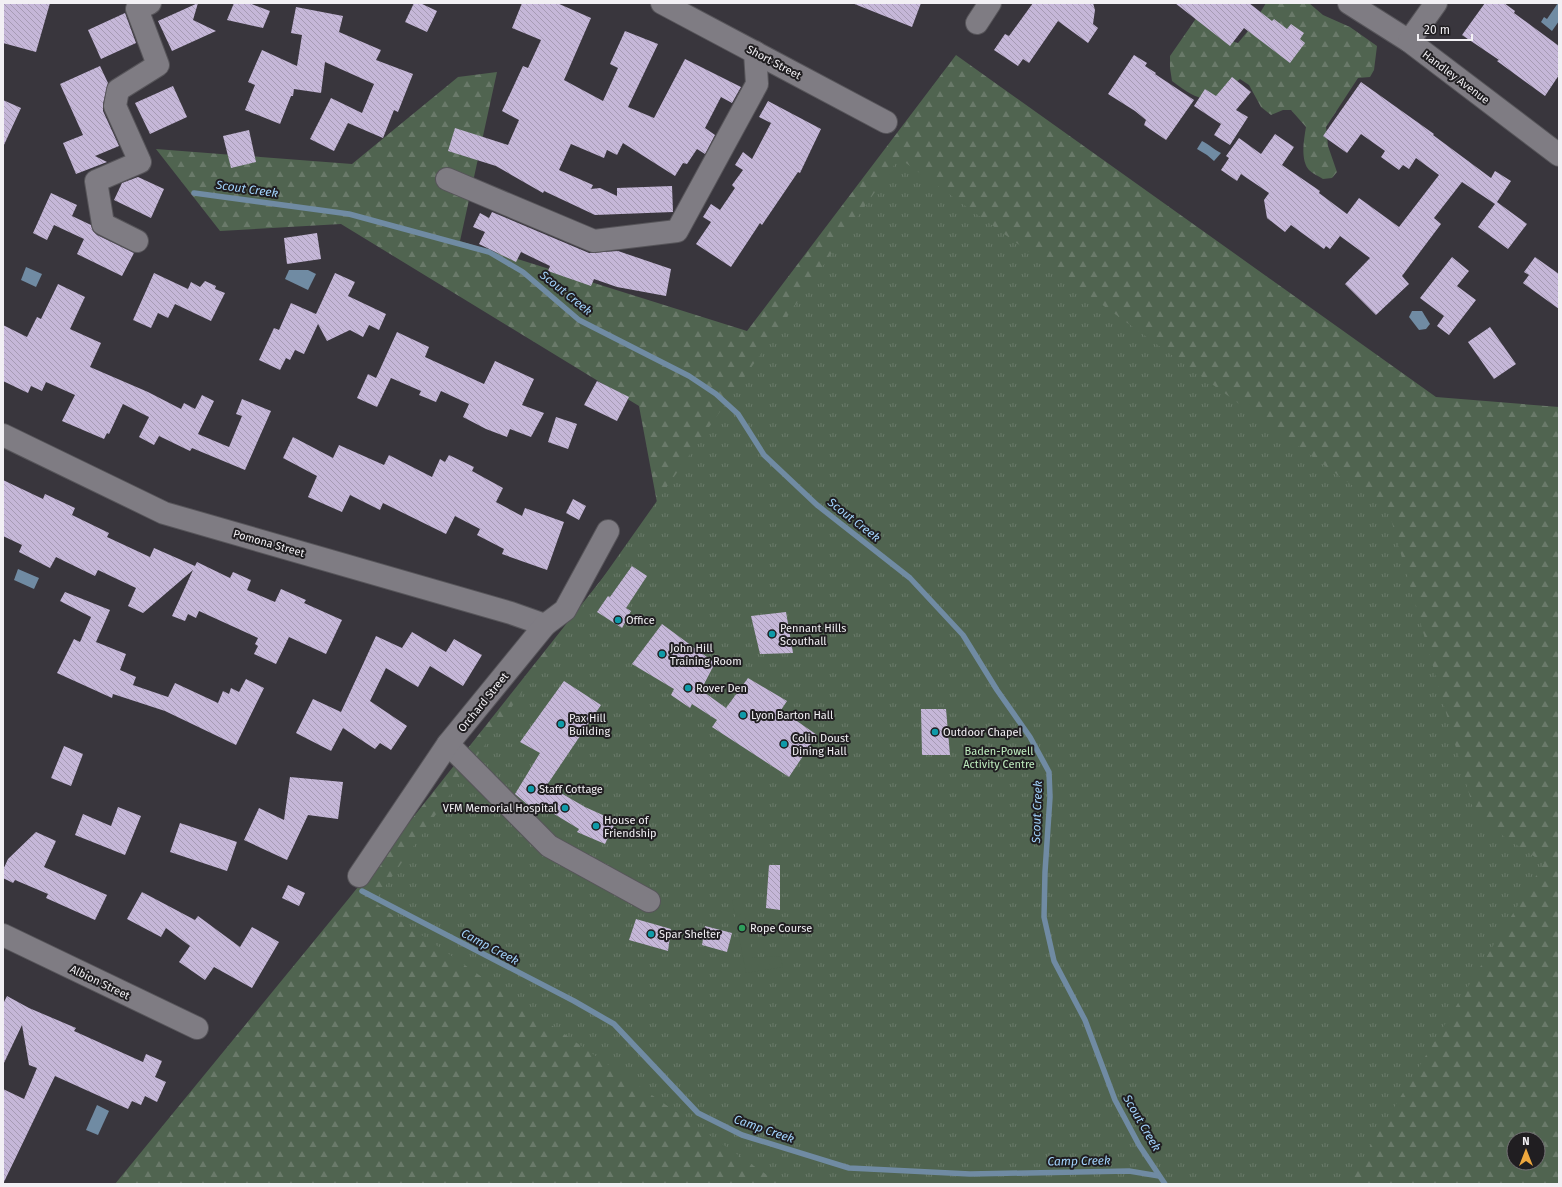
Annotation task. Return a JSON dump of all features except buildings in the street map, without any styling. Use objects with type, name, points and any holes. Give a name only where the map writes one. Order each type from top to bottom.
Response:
[{"type":"street","points":[[137,241],[103,224],[96,181],[140,162],[115,106],[118,90],[158,65],[137,9],[150,3]]},
{"type":"street","name":"Short Street","points":[[662,3],[886,122]]},
{"type":"street","points":[[977,23],[990,3]]},
{"type":"street","name":"Handley Avenue","points":[[1349,3],[1409,41],[1559,155]]},
{"type":"street","points":[[1409,41],[1436,3]]},
{"type":"street","points":[[447,179],[594,241],[677,231],[757,84],[755,52]]},
{"type":"street","name":"Pomona Street","points":[[3,435],[164,513],[511,613],[545,625]]},
{"type":"street","name":"Orchard Street","points":[[359,876],[448,744],[545,625],[565,610],[608,531]]},
{"type":"street","points":[[448,744],[549,846],[649,901]]},
{"type":"street","name":"Albion Street","points":[[3,935],[197,1028]]},
{"type":"green space","points":[[1266,3],[1309,3],[1323,15],[1350,27],[1377,46],[1374,70],[1370,77],[1358,78],[1326,127],[1328,146],[1337,172],[1332,178],[1323,179],[1309,170],[1306,166],[1303,149],[1306,127],[1291,110],[1283,110],[1271,115],[1261,107],[1249,85],[1240,79],[1222,93],[1214,97],[1207,98],[1199,98],[1172,81],[1170,56],[1197,17],[1228,40],[1238,43],[1252,26]]},
{"type":"green space","name":"Baden-Powell Activity Centre","points":[[956,55],[1436,397],[1559,407],[1559,1184],[115,1184],[350,897],[658,508],[639,406],[341,224],[220,231],[156,149],[352,164],[458,77],[497,72],[460,241],[747,331]]},
{"type":"green space","name":"Baden-Powell Activity Centre","points":[[899,158],[1389,512],[1476,818],[1544,863],[1347,1184],[780,1184],[374,902]]},
{"type":"green space","name":"Rope Course","points":[[741,898],[753,958],[780,956],[783,967],[746,973],[732,900]]},
{"type":"water","points":[[1558,3],[1559,21],[1552,31],[1541,22],[1544,17],[1547,19]]},
{"type":"water","points":[[1202,141],[1221,153],[1214,161],[1197,149]]},
{"type":"water","points":[[26,267],[42,274],[36,287],[21,280]]},
{"type":"water","points":[[289,270],[308,270],[316,274],[308,290],[285,279]]},
{"type":"water","points":[[1412,311],[1422,311],[1430,324],[1426,329],[1419,330],[1409,317]]},
{"type":"water","points":[[18,569],[39,578],[34,589],[14,580]]},
{"type":"water","points":[[97,1105],[109,1111],[98,1135],[86,1130]]},
{"type":"waterway","name":"Scout Creek","points":[[194,193],[349,214],[489,252],[523,272],[579,320],[689,376],[716,394],[738,414],[764,455],[817,505],[910,578],[963,635],[997,690],[1030,737],[1049,772],[1050,797],[1045,872],[1044,917],[1054,961],[1085,1020],[1115,1100],[1139,1145],[1165,1184]]},
{"type":"waterway","name":"Camp Creek","points":[[362,891],[574,1001],[614,1024],[698,1113],[742,1135],[849,1168],[970,1174],[1129,1171],[1159,1176]]},
{"type":"place","name":"Office","points":[[618,620]]},
{"type":"place","name":"Pennant Hills Scouthall","points":[[772,634]]},
{"type":"place","name":"John Hill Training Room","points":[[662,654]]},
{"type":"place","name":"Rover Den","points":[[688,688]]},
{"type":"place","name":"Lyon Barton Hall","points":[[743,715]]},
{"type":"place","name":"Pax Hill Building","points":[[561,724]]},
{"type":"place","name":"Outdoor Chapel","points":[[935,732]]},
{"type":"place","name":"Colin Doust Dining Hall","points":[[784,744]]},
{"type":"place","name":"Staff Cottage","points":[[531,789]]},
{"type":"place","name":"VFM Memorial Hospital","points":[[565,808]]},
{"type":"place","name":"House of Friendship","points":[[596,826]]},
{"type":"place","name":"Rope Course","points":[[742,928]]},
{"type":"place","name":"Spar Shelter","points":[[651,934]]}]
